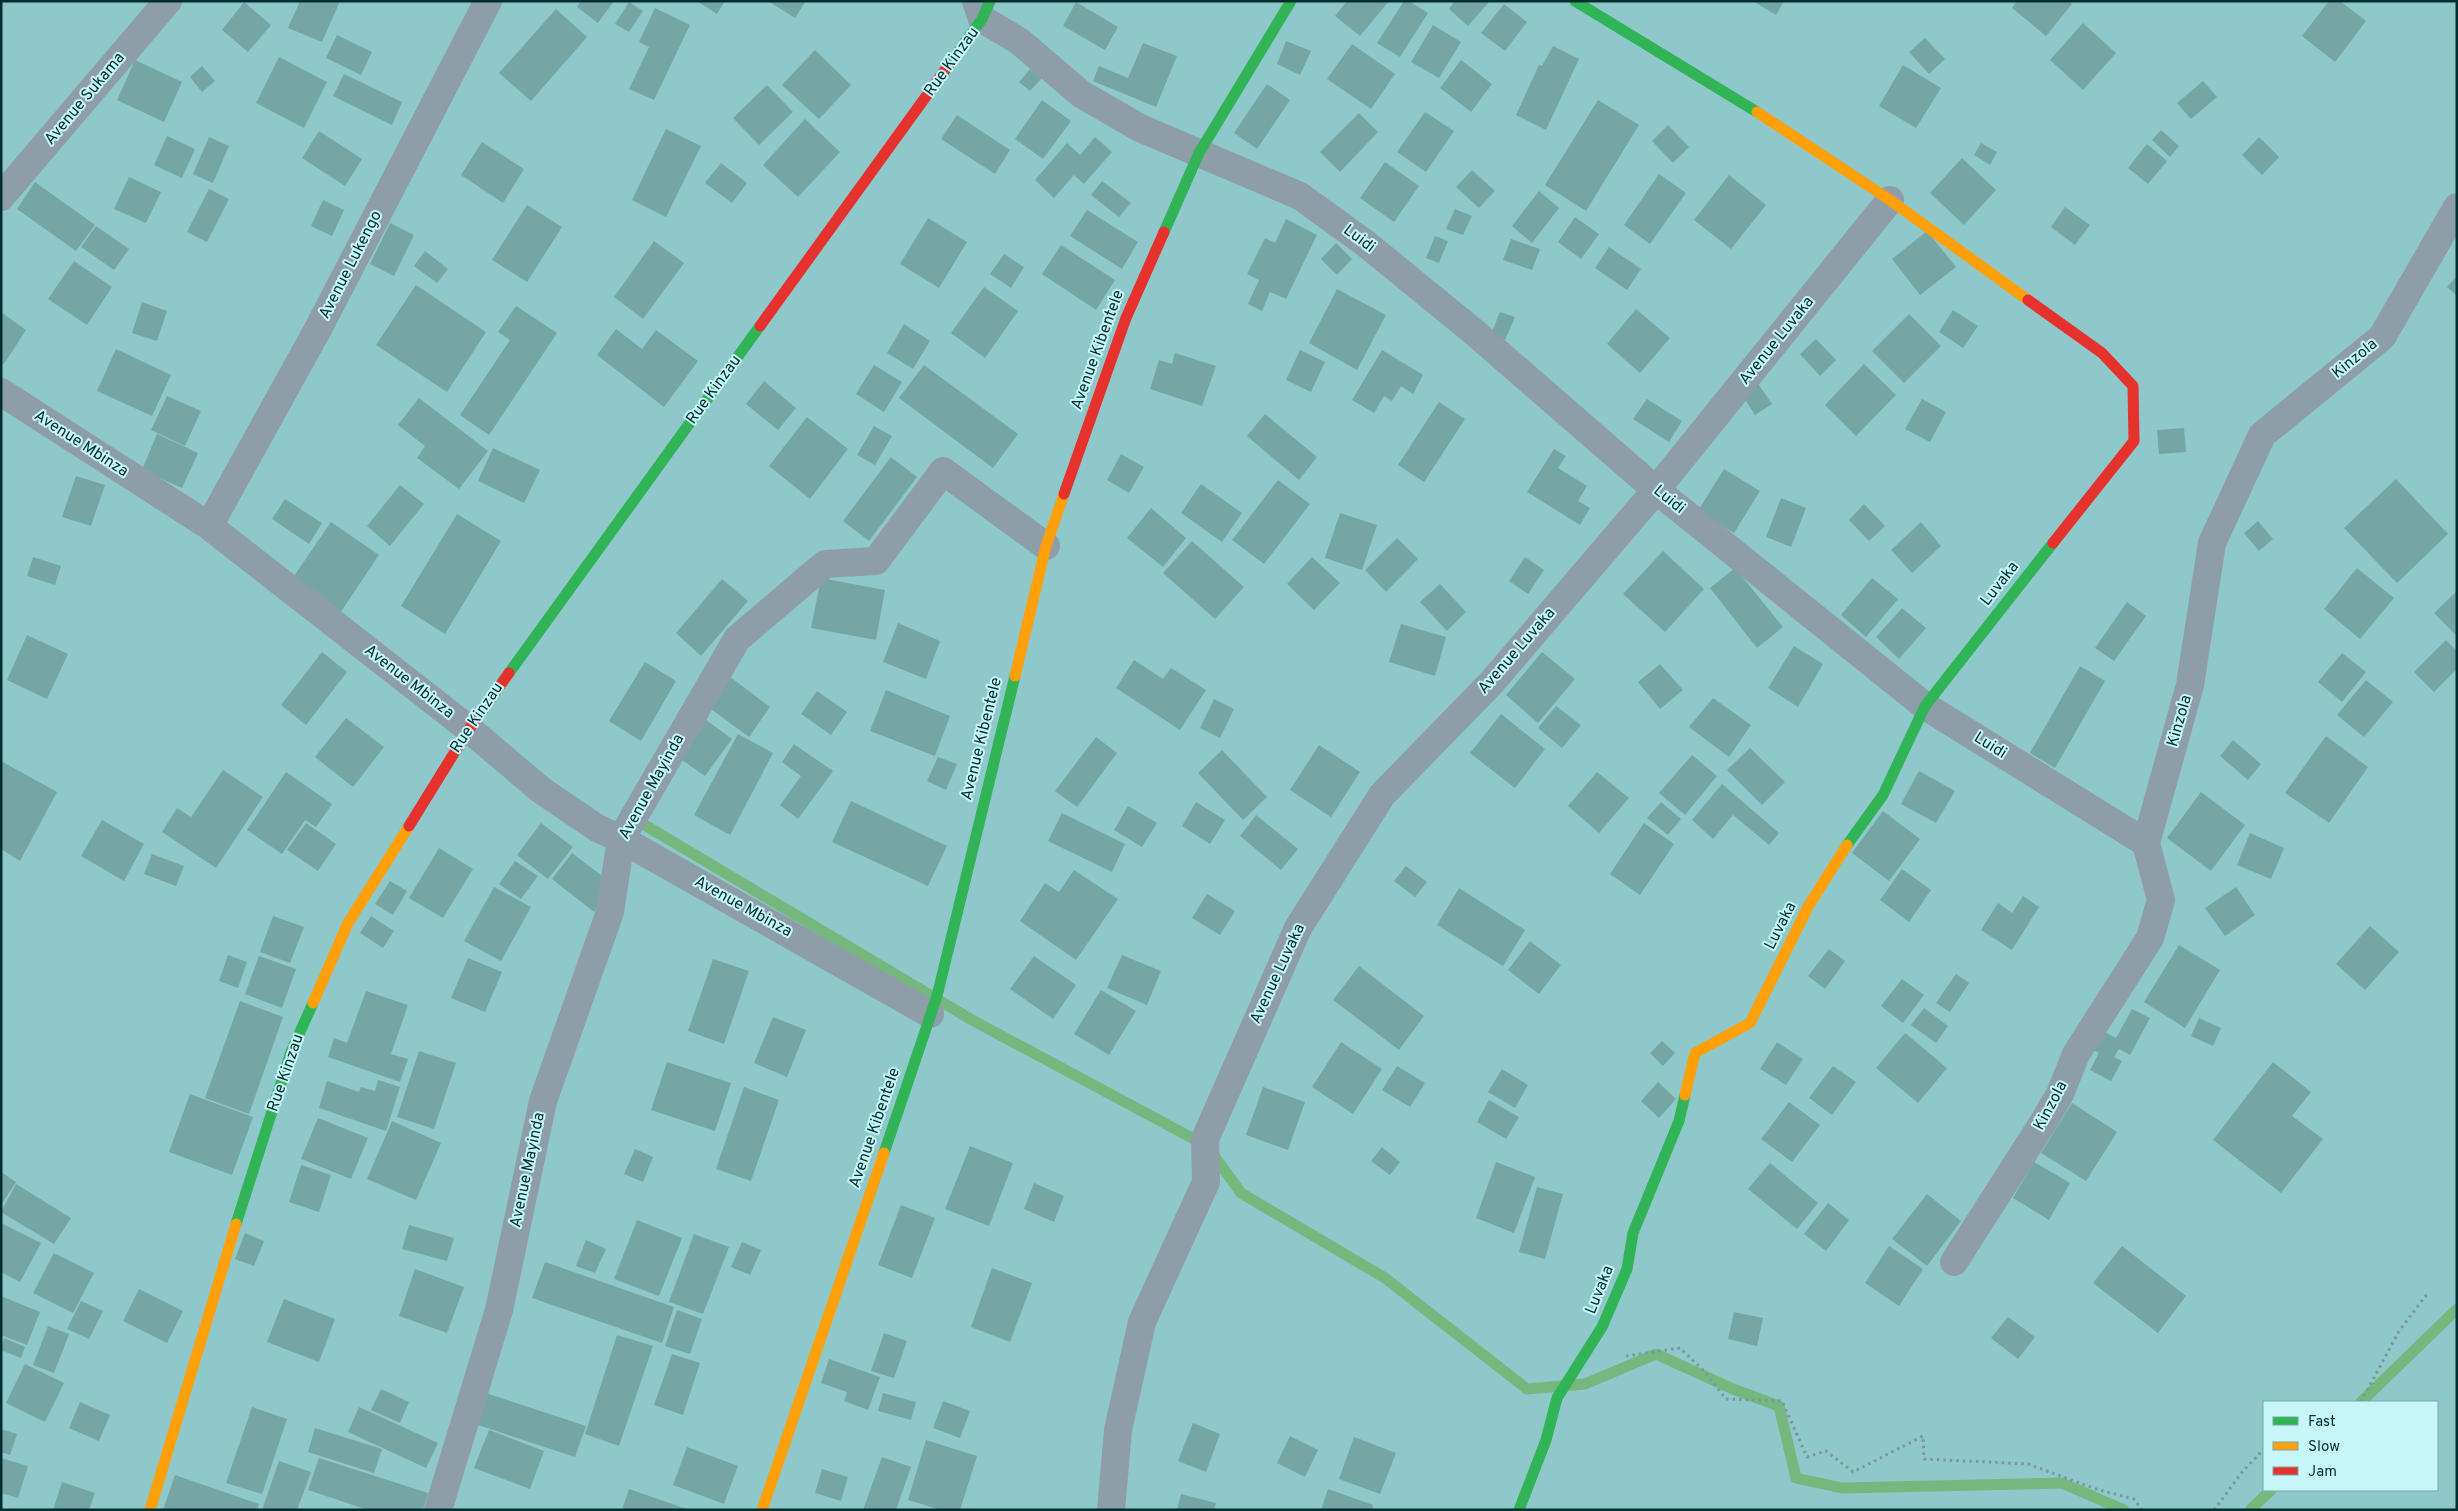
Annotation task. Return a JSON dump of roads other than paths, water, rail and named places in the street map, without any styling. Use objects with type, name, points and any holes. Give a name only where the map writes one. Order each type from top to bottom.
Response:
[{"type":"street","name":"Avenue Sukama","points":[[1,197],[168,1]]},
{"type":"street","name":"Avenue Lukengo","points":[[208,526],[319,328],[488,1]]},
{"type":"street","name":"Avenue Kibentele","points":[[762,1510],[937,996],[1046,546],[1126,318],[1198,153],[1291,1]]},
{"type":"street","points":[[1575,1],[1745,104],[1890,200]]},
{"type":"street","name":"Luidi","points":[[983,7],[1019,41],[1081,94],[1140,128],[1300,196],[1364,242],[1474,332],[1656,490],[1924,706],[2146,843]]},
{"type":"street","name":"Rue Kinzau","points":[[150,1510],[212,1300],[291,1052],[348,923],[468,729],[983,7]]},
{"type":"street","name":"Luvaka","points":[[1519,1510],[1546,1440],[1557,1398],[1578,1362],[1602,1327],[1627,1268],[1633,1233],[1679,1121],[1696,1053],[1750,1023],[1810,905],[1834,864],[1883,795],[1924,706],[2134,441],[2133,386],[2102,353],[1890,200]]},
{"type":"street","name":"Avenue Luvaka","points":[[1111,1510],[1118,1430],[1142,1322],[1206,1182],[1205,1139],[1298,928],[1382,795],[1492,682],[1656,490],[1890,200]]},
{"type":"street","name":"Kinzola","points":[[1954,1262],[2044,1121],[2060,1094],[2076,1054],[2150,938],[2161,900],[2146,843],[2190,685],[2212,543],[2262,435],[2382,337],[2457,208]]},
{"type":"street","name":"Avenue Mbinza","points":[[1,392],[208,526],[468,729],[541,790],[597,828],[621,839],[929,1020]]},
{"type":"street","name":"Avenue Mayinda","points":[[438,1510],[499,1310],[543,1101],[610,912],[621,839],[737,638],[825,564],[876,561],[943,471],[1046,546]]},
{"type":"waterway","points":[[633,818],[972,1020],[1207,1146],[1241,1193],[1385,1278],[1527,1389],[1585,1384],[1656,1354],[1733,1389],[1779,1406],[1796,1478],[1842,1488],[2062,1483],[2124,1510]]},
{"type":"waterway","points":[[2362,1401],[2457,1309]]},
{"type":"waterway","points":[[2250,1510],[2270,1491]]}]
